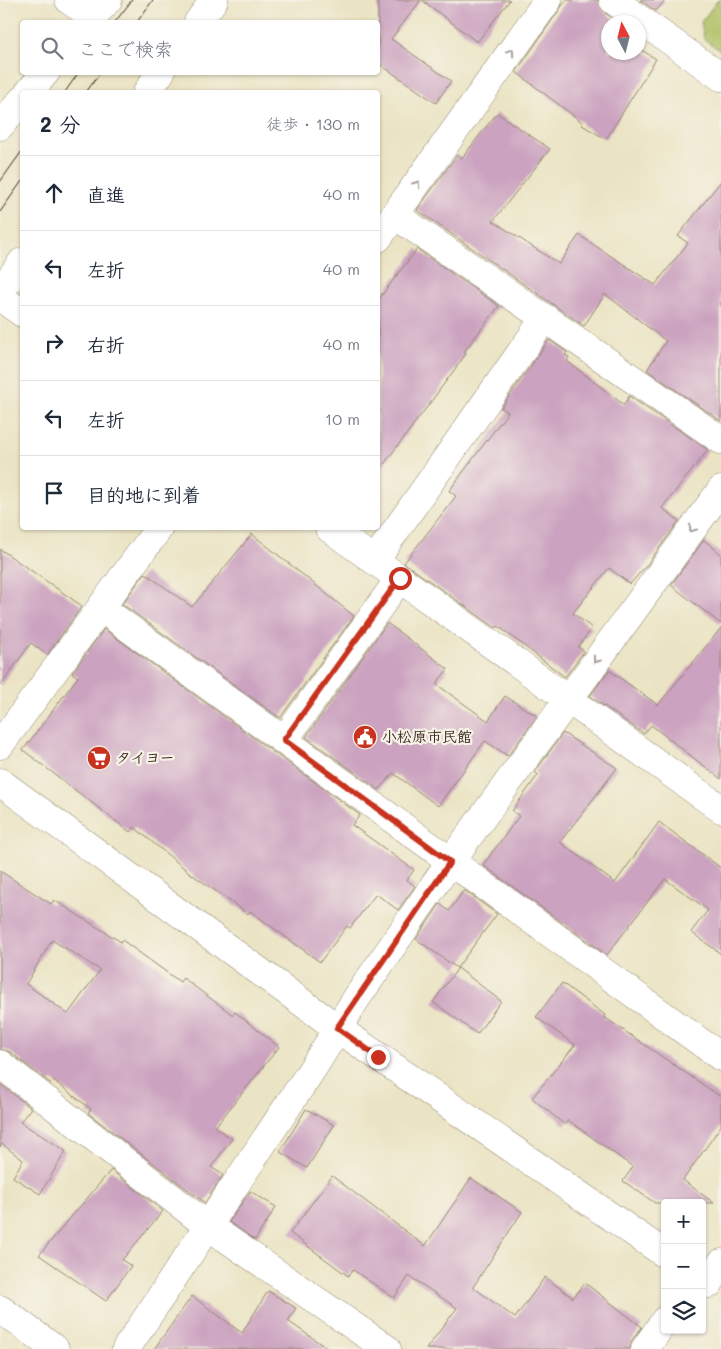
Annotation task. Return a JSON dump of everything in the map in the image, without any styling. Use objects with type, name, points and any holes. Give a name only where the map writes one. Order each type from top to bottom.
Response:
[{"type":"main road","points":[[69,0],[96,13]]},
{"type":"main road","points":[[199,20],[214,0]]},
{"type":"main road","points":[[380,235],[548,0]]},
{"type":"main road","points":[[613,0],[721,77]]},
{"type":"main road","points":[[31,90],[43,75]]},
{"type":"main road","points":[[148,90],[159,75]]},
{"type":"main road","points":[[0,126],[20,102]]},
{"type":"main road","points":[[395,215],[721,440]]},
{"type":"main road","points":[[0,292],[20,265]]},
{"type":"main road","points":[[0,297],[20,312]]},
{"type":"main road","points":[[375,560],[545,318]]},
{"type":"main road","points":[[126,1349],[337,1028],[450,862],[568,697],[720,494]]},
{"type":"main road","points":[[0,746],[158,530]]},
{"type":"main road","points":[[332,530],[568,697],[721,809]]},
{"type":"main road","points":[[284,740],[400,578]]},
{"type":"main road","points":[[101,608],[721,1057]]},
{"type":"main road","points":[[0,782],[337,1028],[661,1251]]},
{"type":"main road","points":[[0,1064],[208,1226],[387,1349]]},
{"type":"main road","points":[[0,1309],[55,1349]]},
{"type":"main road","points":[[645,1349],[661,1326]]},
{"type":"green space","points":[[718,0],[721,0],[721,51],[704,39],[701,22]]},
{"type":"building","points":[[378,0],[421,0],[391,39],[451,81],[436,103],[380,64],[380,20],[378,20]]},
{"type":"building","points":[[422,0],[510,0],[477,42]]},
{"type":"building","points":[[566,0],[598,0],[604,12],[608,15],[601,15],[601,60],[646,60],[646,53],[656,59],[606,139],[582,125],[583,123],[516,72]]},
{"type":"building","points":[[640,0],[665,0],[656,11]]},
{"type":"building","points":[[497,113],[550,149],[493,221],[559,264],[579,235],[655,285],[688,243],[678,236],[721,181],[721,421],[647,370],[666,341],[605,294],[584,326],[417,210],[457,155],[462,158]]},
{"type":"building","points":[[417,249],[499,306],[464,352],[466,354],[380,469],[380,297]]},
{"type":"building","points":[[549,340],[567,352],[565,355],[569,357],[567,361],[624,405],[629,396],[708,450],[662,508],[679,521],[646,566],[630,584],[609,568],[573,613],[592,628],[578,647],[584,651],[565,677],[498,626],[496,628],[404,563],[456,496],[449,491],[508,412],[501,408]]},
{"type":"building","points":[[252,534],[354,616],[280,718],[122,604],[145,573],[192,607]]},
{"type":"building","points":[[704,540],[721,554],[721,624],[671,585]]},
{"type":"building","points":[[0,549],[82,606],[47,655],[31,643],[0,686]]},
{"type":"building","points":[[387,623],[448,669],[436,684],[488,721],[505,696],[537,716],[508,756],[485,741],[438,806],[393,773],[379,790],[306,737]]},
{"type":"building","points":[[721,628],[721,779],[651,725],[644,734],[590,696],[609,670],[658,705]]},
{"type":"building","points":[[104,629],[360,815],[352,825],[414,870],[407,880],[415,886],[398,910],[376,894],[350,928],[347,926],[320,962],[250,911],[248,914],[190,873],[134,827],[130,832],[23,750],[78,677],[72,673]]},
{"type":"building","points":[[563,733],[617,768],[560,842],[615,883],[659,822],[721,868],[721,954],[691,932],[708,910],[665,879],[607,955],[483,865],[519,816],[512,811],[538,775],[535,772]]},
{"type":"building","points":[[0,871],[51,904],[54,900],[121,942],[122,940],[180,982],[183,978],[233,1015],[235,1012],[279,1047],[215,1127],[232,1139],[211,1167],[223,1175],[205,1203],[88,1113],[91,1109],[53,1080],[50,1083],[10,1052],[0,1049]],"holes":[[[52,940],[100,970],[68,1014],[26,984]]]},
{"type":"building","points":[[464,890],[497,914],[457,968],[416,939],[440,904],[449,911]]},
{"type":"building","points":[[458,968],[501,1001],[477,1034],[433,1002]]},
{"type":"building","points":[[562,983],[605,1015],[604,1017],[721,1097],[721,1126],[683,1180],[714,1203],[706,1203],[706,1199],[661,1199],[661,1203],[655,1203],[623,1181],[633,1167],[568,1120],[565,1125],[532,1098],[575,1045],[536,1017]]},
{"type":"building","points":[[0,1084],[31,1108],[20,1122],[66,1151],[40,1194],[13,1177],[23,1160],[2,1144],[0,1147]]},
{"type":"building","points":[[306,1109],[334,1125],[307,1168],[280,1152]]},
{"type":"building","points":[[111,1170],[163,1211],[122,1260],[131,1266],[106,1301],[39,1255]]},
{"type":"building","points":[[332,1176],[425,1246],[471,1178],[522,1212],[473,1287],[515,1318],[545,1277],[573,1298],[585,1283],[642,1327],[632,1340],[630,1349],[426,1349],[457,1308],[409,1276],[394,1298],[353,1270],[348,1276],[290,1233]]},
{"type":"building","points":[[250,1191],[276,1207],[255,1240],[229,1222]]},
{"type":"building","points":[[268,1291],[296,1308],[288,1321],[328,1349],[154,1349],[192,1296],[242,1333]]},
{"type":"tram line","points":[[117,20],[132,0]]},
{"type":"tram line","points":[[138,20],[153,0]]},
{"type":"tram line","points":[[66,90],[77,75]]},
{"type":"tram line","points":[[88,90],[99,75]]},
{"type":"tram line","points":[[0,182],[20,154]]},
{"type":"tram line","points":[[0,212],[20,184]]},
{"type":"place","name":"小松原市民館","points":[[365,737]]},
{"type":"place","name":"タイヨー","points":[[99,758]]},
{"type":"route","points":[[378,1057],[337,1028],[450,862],[284,740],[400,578]]}]
